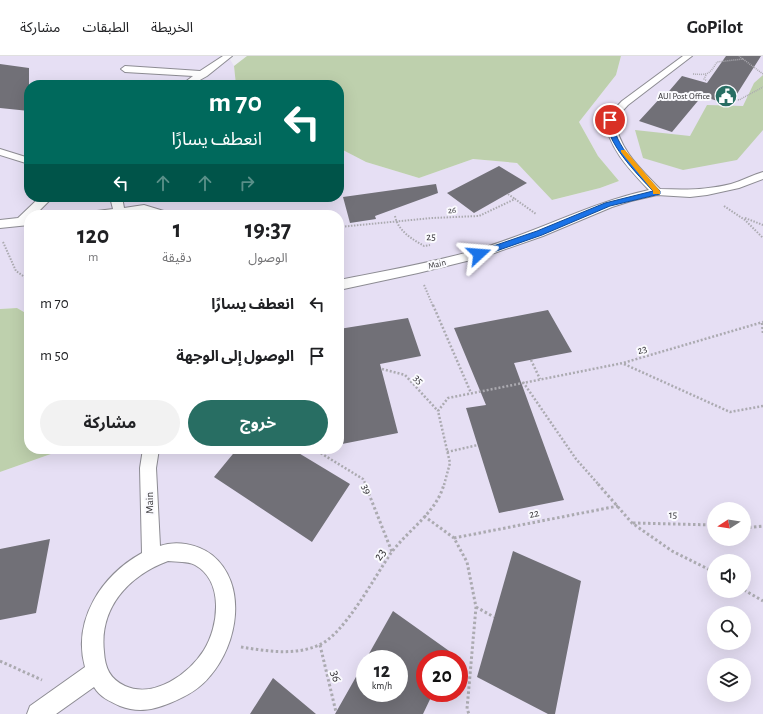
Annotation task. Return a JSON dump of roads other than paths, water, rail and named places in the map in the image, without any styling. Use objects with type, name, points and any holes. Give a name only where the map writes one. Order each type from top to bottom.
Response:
[{"type":"lane","points":[[194,80],[204,74],[209,68],[228,56]]},
{"type":"lane","points":[[657,192],[641,175],[613,139],[610,130],[610,120],[625,103],[673,69],[688,56]]},
{"type":"lane","points":[[125,69],[204,74]]},
{"type":"lane","points":[[0,152],[24,159]]},
{"type":"lane","name":"Main","points":[[344,284],[418,269],[479,254],[554,227],[608,204],[657,192],[690,194],[736,186],[763,175]]},
{"type":"lane","points":[[35,210],[42,202]]},
{"type":"lane","points":[[138,210],[150,210]]},
{"type":"lane","points":[[0,224],[24,221]]},
{"type":"lane","name":"Main","points":[[150,454],[148,468],[151,557]]},
{"type":"lane","points":[[168,552],[185,553],[201,558],[213,568],[222,583],[226,601],[226,622],[219,643],[204,668],[182,688],[157,699],[131,700],[110,690],[96,672],[91,646],[95,618],[108,592],[128,571],[151,557],[168,552]]},
{"type":"lane","points":[[38,714],[96,672]]},
{"type":"place","name":"AUI Post Office","points":[[726,96]]}]
